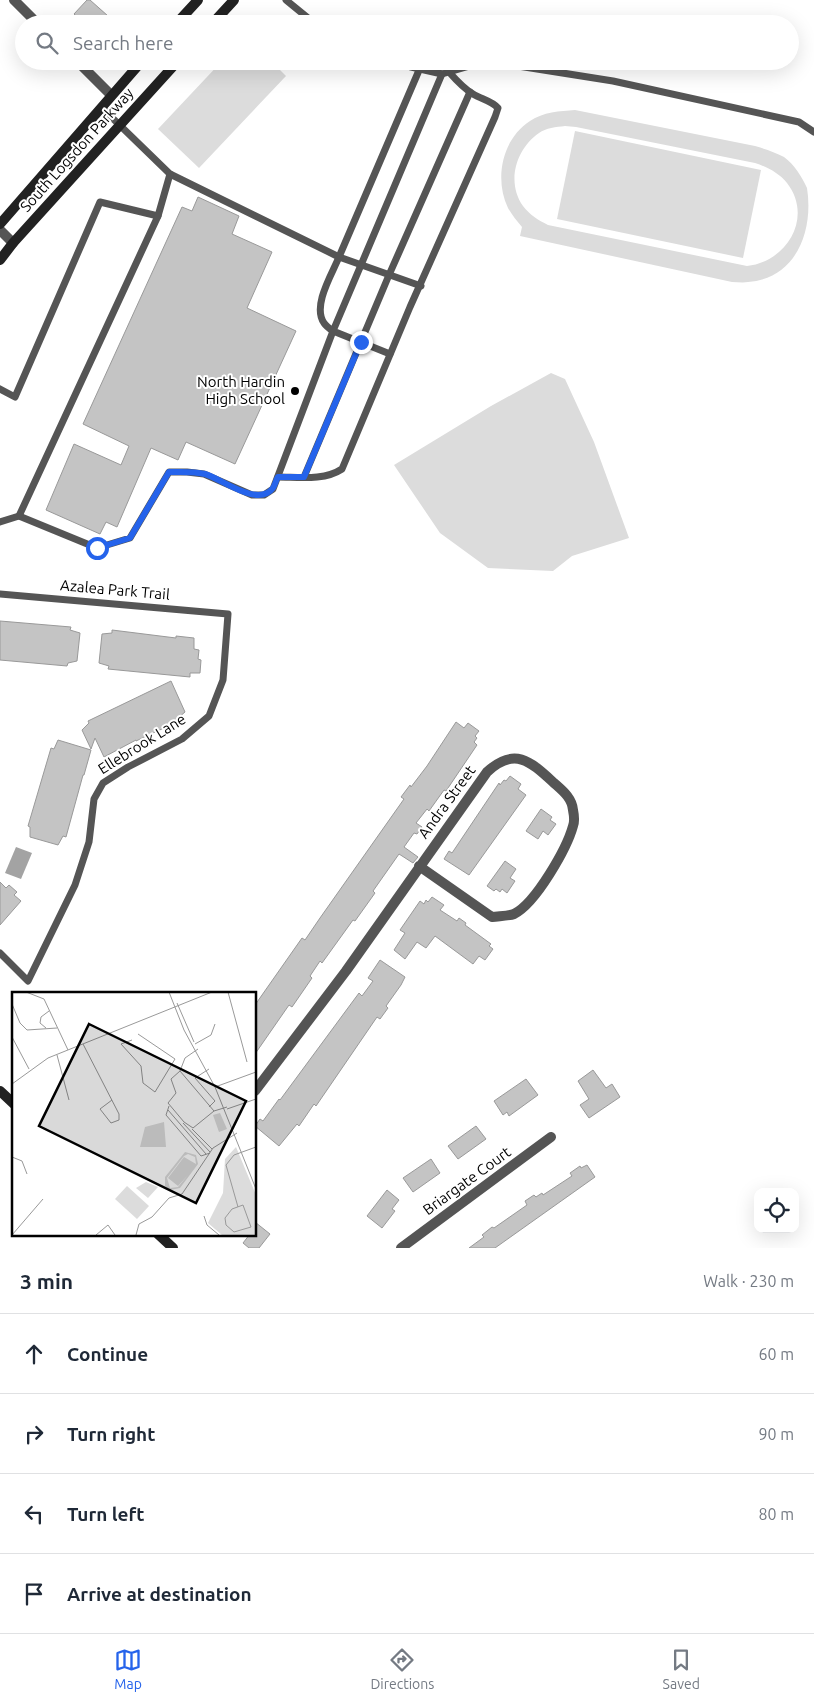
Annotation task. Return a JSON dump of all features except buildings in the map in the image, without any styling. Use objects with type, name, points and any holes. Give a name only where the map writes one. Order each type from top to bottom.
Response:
[{"type":"main road","points":[[184,15],[198,0]]},
{"type":"main road","points":[[220,15],[234,0]]},
{"type":"main road","name":"South Logsdon Parkway","points":[[0,224],[134,70]]},
{"type":"main road","name":"South Logsdon Parkway","points":[[0,260],[13,243],[170,70]]},
{"type":"main road","points":[[0,1091],[12,1102]]},
{"type":"main road","points":[[160,1236],[173,1248]]},
{"type":"street","points":[[14,0],[29,15]]},
{"type":"street","points":[[86,70],[111,95]]},
{"type":"street","points":[[0,230],[13,243]]},
{"type":"street","name":"Andra Street","points":[[256,1090],[346,972],[419,866],[486,772],[497,762],[508,759],[521,759],[534,765],[569,796],[573,809],[574,824],[556,866],[528,902],[514,914],[492,918],[419,866]]},
{"type":"street","name":"Briargate Court","points":[[401,1248],[551,1137]]},
{"type":"lane","points":[[286,0],[304,15]]},
{"type":"lane","points":[[390,354],[333,331],[324,323],[320,307],[321,299],[419,70]]},
{"type":"lane","points":[[278,477],[334,475],[342,469],[390,354],[498,108],[470,92],[445,73],[430,70]]},
{"type":"lane","points":[[445,73],[456,70]]},
{"type":"lane","points":[[544,70],[613,81],[799,122],[814,132]]},
{"type":"lane","points":[[0,522],[19,516],[97,548],[130,538],[169,472],[204,474],[252,495],[264,495],[273,489],[333,331],[445,73]]},
{"type":"lane","points":[[304,477],[389,275],[470,92]]},
{"type":"lane","points":[[101,107],[170,174],[339,257],[421,286]]},
{"type":"lane","points":[[19,516],[158,216],[170,174]]},
{"type":"lane","points":[[0,389],[15,397],[100,202],[158,216]]},
{"type":"lane","name":"Azalea Park Trail","points":[[0,594],[228,614]]},
{"type":"lane","name":"Ellebrook Lane","points":[[0,953],[28,981],[75,885],[89,842],[94,799],[103,783],[128,767],[182,739],[209,716],[223,680],[228,614]]},
{"type":"shaded area","points":[[214,70],[280,70],[286,76],[199,168],[158,129]]},
{"type":"shaded area","points":[[575,110],[755,146],[784,157],[797,171],[807,188],[807,221],[804,236],[798,250],[789,263],[778,272],[764,279],[732,282],[520,236],[522,227],[508,208],[502,185],[501,172],[507,149],[520,129],[535,118],[546,114]],"holes":[[[555,127],[576,127],[755,163],[768,168],[784,179],[795,196],[798,210],[792,236],[774,256],[761,263],[747,266],[548,225],[528,212],[518,197],[515,187],[516,166],[524,148],[539,133]]]},
{"type":"shaded area","points":[[575,131],[761,170],[743,258],[557,219]]},
{"type":"shaded area","points":[[551,373],[565,379],[594,442],[629,538],[572,556],[553,571],[488,568],[440,533],[394,465],[491,406]]},
{"type":"shaded area","points":[[16,847],[32,853],[21,879],[5,873]]},
{"type":"place","name":"North Hardin High School","points":[[295,391]]},
{"type":"route","points":[[97,548],[130,538],[169,472],[204,474],[252,495],[264,495],[273,489],[278,477],[304,477],[361,342]]}]
